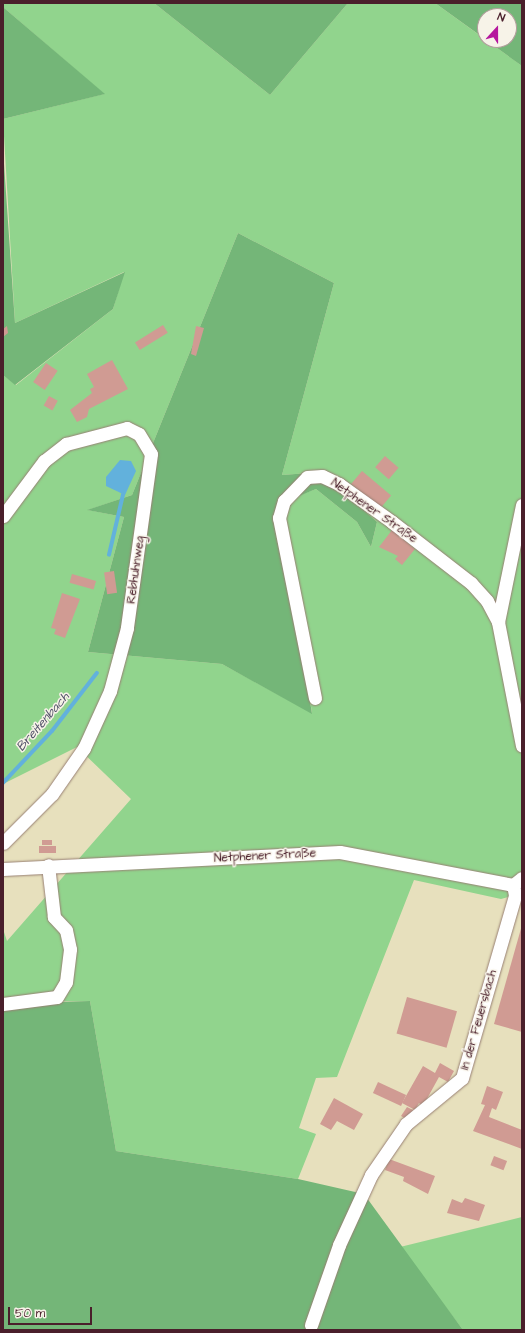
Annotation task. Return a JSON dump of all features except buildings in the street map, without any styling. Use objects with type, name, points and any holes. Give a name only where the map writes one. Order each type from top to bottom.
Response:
[{"type":"street","name":"Rebhuhnweg","points":[[3,516],[44,461],[66,444],[128,428],[139,434],[150,454],[127,628],[110,691],[84,748],[56,788],[3,843]]},
{"type":"street","name":"Netphener Straße","points":[[315,698],[279,518],[284,501],[307,477],[322,476],[340,484],[392,522],[471,583],[487,601],[498,622],[522,746]]},
{"type":"street","name":"Netphener Straße","points":[[498,622],[522,505]]},
{"type":"street","name":"Netphener Straße","points":[[3,869],[48,865],[340,852],[517,882]]},
{"type":"street","points":[[3,1004],[57,996],[66,982],[70,949],[66,930],[54,917],[48,865]]},
{"type":"street","name":"In der Feuersbach","points":[[311,1325],[339,1245],[370,1175],[406,1124],[462,1078],[515,895],[517,882]]},
{"type":"green space","points":[[3,3],[154,3],[270,95],[348,3],[435,3],[477,33],[477,48],[497,48],[522,66],[522,893],[501,899],[414,880],[337,1077],[316,1078],[299,1128],[316,1134],[298,1179],[116,1151],[90,1001],[3,1001],[3,929],[7,941],[131,799],[77,747],[3,784],[3,375],[16,385],[113,309],[124,272],[15,323],[3,119],[104,94],[3,7]],"holes":[[[238,233],[334,283],[282,475],[322,472],[377,522],[371,547],[357,522],[316,489],[280,503],[312,713],[222,664],[88,652],[124,517],[88,510],[132,495]]]},
{"type":"green space","points":[[154,3],[348,3],[270,95]]},
{"type":"green space","points":[[435,3],[522,3],[522,66],[497,48],[517,48],[517,8],[477,8],[477,33]]},
{"type":"green space","points":[[3,7],[105,94],[3,119]]},
{"type":"green space","points":[[3,149],[15,323],[125,272],[113,309],[15,385],[3,375]]},
{"type":"green space","points":[[238,233],[334,283],[282,475],[322,472],[377,522],[371,547],[357,522],[316,489],[280,504],[312,714],[222,664],[88,652],[124,517],[87,510],[132,495]]},
{"type":"green space","points":[[90,1001],[116,1151],[298,1179],[364,1194],[463,1330],[3,1330],[3,1010],[51,1002]]},
{"type":"green space","points":[[522,1217],[522,1330],[463,1330],[400,1247]]},
{"type":"water","points":[[120,460],[131,461],[136,471],[125,495],[106,486],[106,477]]},
{"type":"waterway","name":"Breitenbach","points":[[109,555],[123,495]]},
{"type":"waterway","name":"Breitenbach","points":[[3,783],[52,731],[97,673]]}]
